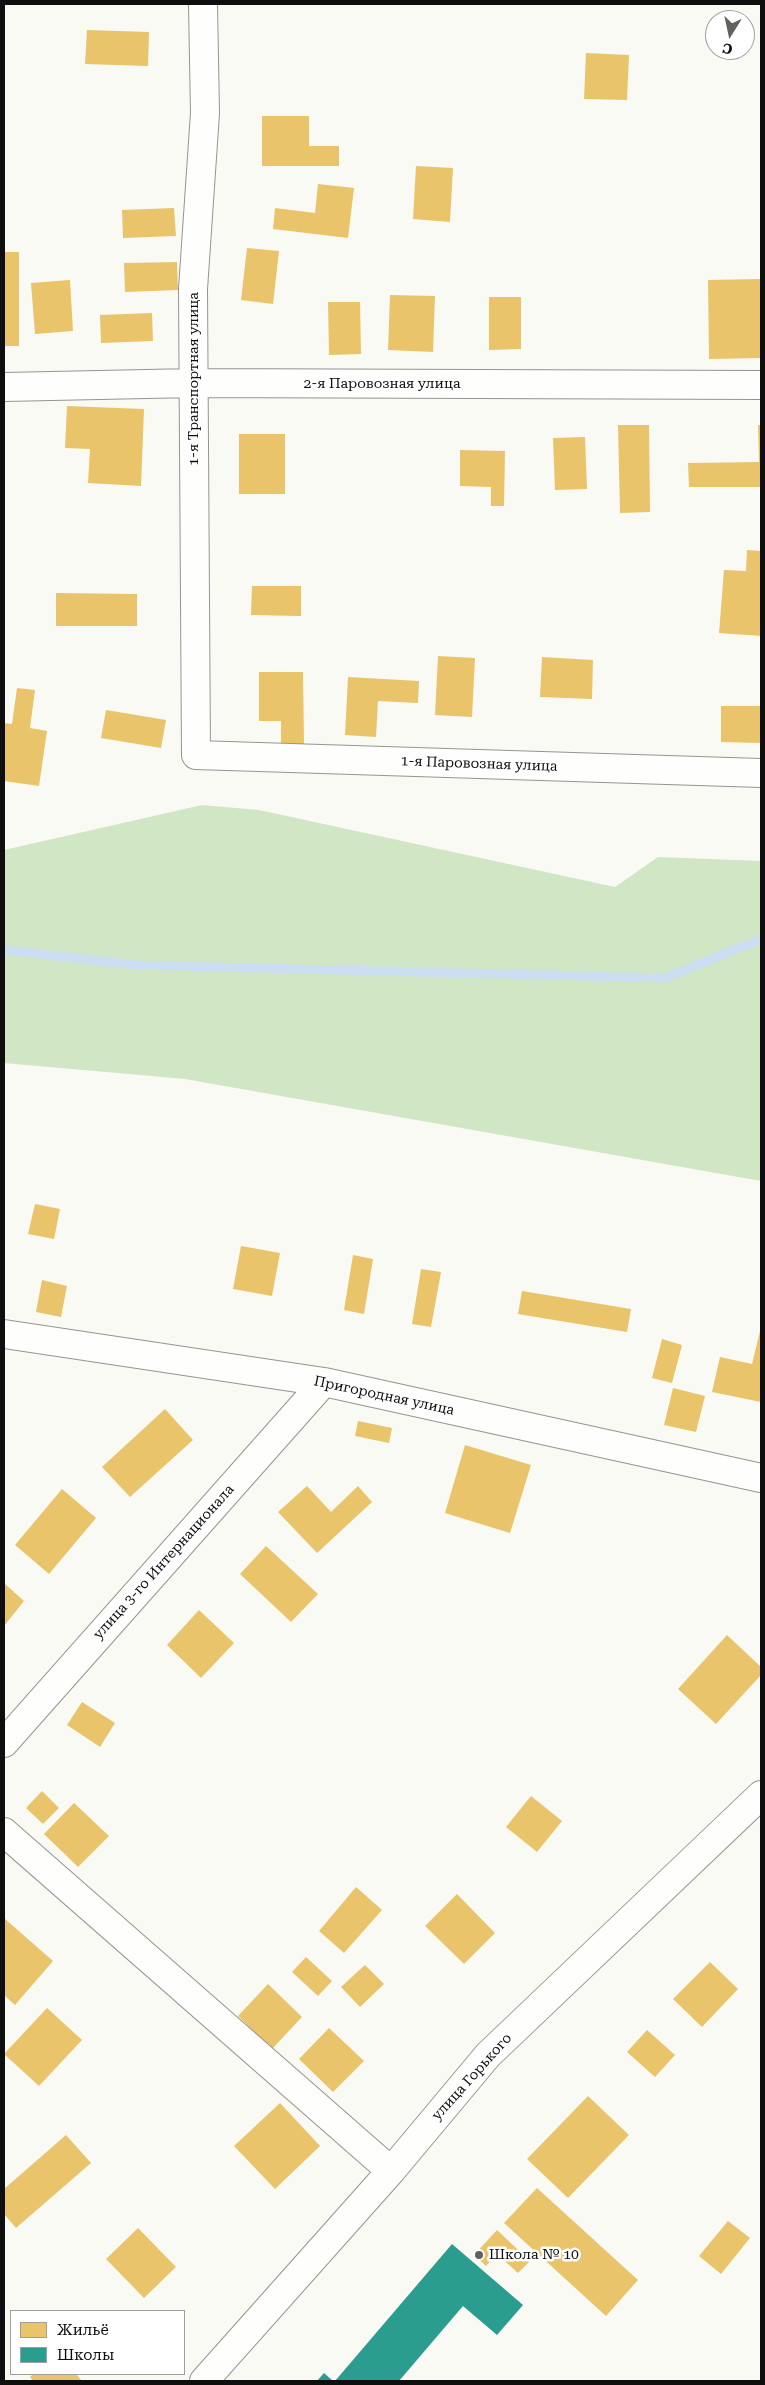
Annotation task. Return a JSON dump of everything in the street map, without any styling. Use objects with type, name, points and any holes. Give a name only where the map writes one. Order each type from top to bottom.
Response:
[{"type":"street","name":"1-я Транспортная улица","points":[[196,755],[193,288],[205,112],[203,4]]},
{"type":"street","name":"2-я Паровозная улица","points":[[4,387],[194,383],[761,384]]},
{"type":"street","name":"1-я Паровозная улица","points":[[196,755],[761,773]]},
{"type":"street","name":"Пригородная улица","points":[[4,1334],[324,1382],[761,1478]]},
{"type":"street","name":"улица 3-го Интернационала","points":[[4,1743],[324,1382]]},
{"type":"street","name":"улица Горького","points":[[204,2381],[391,2171],[488,2055],[761,1794]]},
{"type":"street","points":[[4,1832],[391,2171]]},
{"type":"green space","points":[[202,805],[259,810],[615,887],[658,857],[761,861],[761,1181],[185,1079],[4,1063],[4,850]]},
{"type":"building: Жильё","points":[[87,30],[149,32],[148,66],[85,64]]},
{"type":"building: Жильё","points":[[586,53],[629,55],[627,100],[584,99]]},
{"type":"building: Жильё","points":[[262,116],[309,116],[309,146],[339,146],[339,166],[262,166]]},
{"type":"building: Жильё","points":[[416,166],[453,168],[450,222],[413,219]]},
{"type":"building: Жильё","points":[[318,184],[354,188],[348,238],[273,229],[275,208],[315,213]]},
{"type":"building: Жильё","points":[[174,208],[176,236],[123,238],[122,210]]},
{"type":"building: Жильё","points":[[247,248],[279,251],[273,304],[241,300]]},
{"type":"building: Жильё","points":[[4,252],[19,252],[19,346],[4,346]]},
{"type":"building: Жильё","points":[[177,262],[178,290],[125,292],[124,263]]},
{"type":"building: Жильё","points":[[761,279],[761,358],[709,359],[708,280]]},
{"type":"building: Жильё","points":[[70,280],[73,331],[35,334],[31,283]]},
{"type":"building: Жильё","points":[[390,295],[435,296],[433,352],[388,350]]},
{"type":"building: Жильё","points":[[489,297],[521,297],[521,349],[489,350]]},
{"type":"building: Жильё","points":[[328,302],[360,302],[361,354],[329,355]]},
{"type":"building: Жильё","points":[[152,313],[153,341],[101,343],[100,315]]},
{"type":"building: Жильё","points":[[67,406],[144,409],[141,486],[88,483],[90,449],[65,448]]},
{"type":"building: Жильё","points":[[618,425],[649,425],[650,512],[620,513]]},
{"type":"building: Жильё","points":[[758,425],[761,425],[761,487],[689,487],[688,463],[759,462]]},
{"type":"building: Жильё","points":[[239,434],[285,434],[285,494],[239,494]]},
{"type":"building: Жильё","points":[[585,437],[587,489],[555,490],[553,438]]},
{"type":"building: Жильё","points":[[460,450],[505,451],[504,506],[491,506],[491,487],[460,486]]},
{"type":"building: Жильё","points":[[747,550],[761,551],[761,636],[719,633],[724,570],[746,571]]},
{"type":"building: Жильё","points":[[252,586],[301,586],[301,616],[251,615]]},
{"type":"building: Жильё","points":[[56,593],[137,594],[137,626],[56,626]]},
{"type":"building: Жильё","points":[[438,656],[475,658],[472,717],[435,715]]},
{"type":"building: Жильё","points":[[542,657],[593,660],[592,699],[540,697]]},
{"type":"building: Жильё","points":[[259,672],[303,672],[304,745],[281,746],[281,721],[259,721]]},
{"type":"building: Жильё","points":[[348,677],[419,681],[418,703],[378,701],[376,737],[345,735]]},
{"type":"building: Жильё","points":[[17,688],[35,690],[30,728],[47,731],[39,786],[4,781],[4,723],[12,724]]},
{"type":"building: Жильё","points":[[721,706],[761,706],[761,743],[721,742]]},
{"type":"building: Жильё","points":[[106,710],[166,720],[161,748],[101,738]]},
{"type":"building: Жильё","points":[[35,1204],[60,1209],[54,1239],[28,1234]]},
{"type":"building: Жильё","points":[[241,1246],[280,1253],[272,1296],[233,1289]]},
{"type":"building: Жильё","points":[[353,1255],[373,1259],[364,1314],[344,1310]]},
{"type":"building: Жильё","points":[[421,1269],[441,1272],[431,1327],[412,1324]]},
{"type":"building: Жильё","points":[[42,1280],[67,1286],[61,1317],[36,1312]]},
{"type":"building: Жильё","points":[[522,1291],[631,1309],[627,1332],[518,1314]]},
{"type":"building: Жильё","points":[[761,1327],[761,1402],[712,1392],[720,1357],[752,1364]]},
{"type":"building: Жильё","points":[[662,1339],[682,1345],[672,1383],[652,1378]]},
{"type":"building: Жильё","points":[[673,1388],[705,1396],[696,1432],[664,1425]]},
{"type":"building: Жильё","points":[[165,1409],[193,1440],[130,1497],[102,1467]]},
{"type":"building: Жильё","points":[[358,1421],[392,1428],[389,1443],[355,1436]]},
{"type":"building: Жильё","points":[[465,1445],[531,1465],[510,1533],[445,1513]]},
{"type":"building: Жильё","points":[[307,1486],[331,1512],[358,1486],[372,1502],[317,1553],[278,1512]]},
{"type":"building: Жильё","points":[[62,1489],[96,1518],[49,1574],[15,1545]]},
{"type":"building: Жильё","points":[[266,1546],[318,1594],[291,1622],[240,1574]]},
{"type":"building: Жильё","points":[[4,1583],[24,1601],[4,1626]]},
{"type":"building: Жильё","points":[[199,1610],[234,1643],[201,1678],[167,1645]]},
{"type":"building: Жильё","points":[[727,1635],[761,1667],[761,1675],[716,1724],[678,1689]]},
{"type":"building: Жильё","points":[[82,1702],[115,1723],[100,1747],[67,1725]]},
{"type":"building: Жильё","points":[[42,1791],[59,1808],[43,1824],[26,1808]]},
{"type":"building: Жильё","points":[[531,1796],[562,1821],[537,1852],[506,1827]]},
{"type":"building: Жильё","points":[[74,1803],[109,1836],[78,1867],[44,1834]]},
{"type":"building: Жильё","points":[[356,1887],[382,1910],[344,1953],[319,1931]]},
{"type":"building: Жильё","points":[[457,1894],[495,1933],[464,1964],[425,1926]]},
{"type":"building: Жильё","points":[[4,1918],[53,1961],[15,2005],[4,1995]]},
{"type":"building: Жильё","points":[[306,1957],[332,1981],[318,1996],[292,1972]]},
{"type":"building: Жильё","points":[[710,1962],[738,1989],[702,2027],[673,1999]]},
{"type":"building: Жильё","points":[[365,1965],[384,1984],[360,2007],[341,1987]]},
{"type":"building: Жильё","points":[[268,1984],[302,2017],[272,2049],[238,2016]]},
{"type":"building: Жильё","points":[[47,2008],[82,2040],[39,2086],[4,2054]]},
{"type":"building: Жильё","points":[[329,2028],[364,2061],[333,2092],[299,2059]]},
{"type":"building: Жильё","points":[[647,2030],[675,2055],[655,2077],[627,2052]]},
{"type":"building: Жильё","points":[[588,2096],[629,2135],[568,2198],[527,2159]]},
{"type":"building: Жильё","points":[[280,2103],[320,2146],[275,2189],[234,2146]]},
{"type":"building: Жильё","points":[[66,2135],[91,2163],[16,2228],[4,2214],[4,2189]]},
{"type":"building: Жильё","points":[[537,2188],[638,2280],[606,2316],[504,2223]]},
{"type":"building: Жильё","points":[[728,2221],[750,2238],[721,2274],[699,2256]]},
{"type":"building: Жильё","points":[[138,2228],[176,2267],[144,2298],[106,2259]]},
{"type":"building: Жильё","points":[[497,2230],[530,2261],[518,2273],[497,2254],[486,2266],[474,2255]]},
{"type":"building: Жильё","points":[[32,2375],[77,2375],[82,2381],[33,2381],[30,2377]]},
{"type":"building: Школы","points":[[452,2244],[523,2305],[497,2335],[463,2306],[399,2381],[335,2381]]},
{"type":"building: Школы","points":[[324,2373],[333,2381],[317,2381]]},
{"type":"waterway","points":[[4,950],[136,965],[665,978],[761,939]]},
{"type":"place","name":"Школа № 10","points":[[479,2255]]}]
